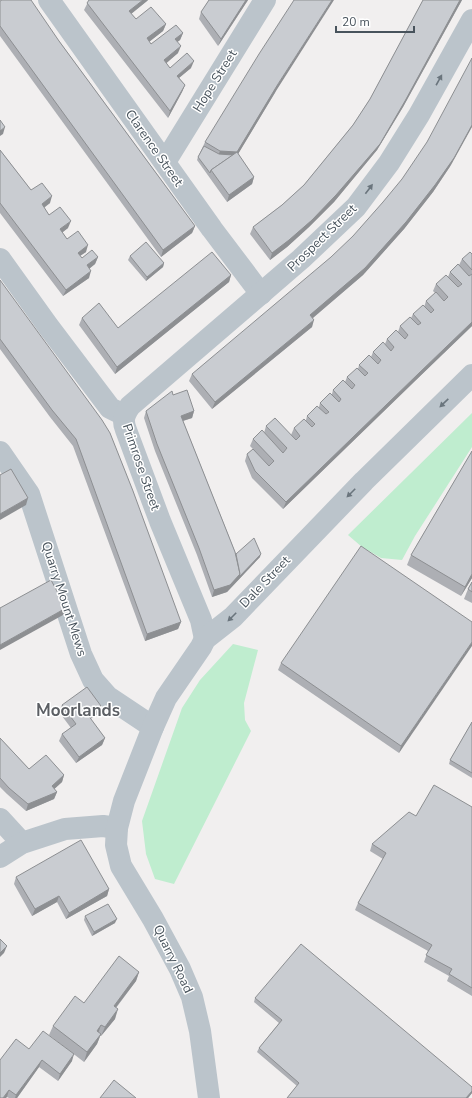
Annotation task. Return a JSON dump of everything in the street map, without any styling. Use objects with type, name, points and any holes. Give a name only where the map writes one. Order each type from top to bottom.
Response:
[{"type":"street","name":"Hope Street","points":[[165,162],[265,0]]},
{"type":"street","name":"Clarence Street","points":[[59,4],[165,162],[261,294]]},
{"type":"street","name":"Prospect Street","points":[[124,415],[130,406],[314,248],[356,207],[389,163],[420,116],[472,20]]},
{"type":"street","name":"Primrose Street","points":[[0,259],[110,408],[124,415],[123,422],[160,521],[201,620],[205,639]]},
{"type":"street","name":"Dale Street","points":[[117,828],[124,801],[153,726],[166,698],[195,657],[205,639],[232,617],[364,481],[472,375]]},
{"type":"street","name":"Quarry Mount Mews","points":[[0,452],[29,494],[81,654],[93,680],[108,697],[153,726]]},
{"type":"street","points":[[0,819],[22,843]]},
{"type":"street","points":[[0,857],[22,843],[65,828],[103,826],[117,828]]},
{"type":"street","name":"Quarry Road","points":[[117,828],[116,845],[121,866],[153,919],[180,969],[192,997],[200,1031],[209,1098]]},
{"type":"green space","points":[[472,413],[472,447],[415,536],[402,560],[381,558],[362,547],[348,535]]},
{"type":"green space","points":[[233,644],[258,650],[244,703],[245,720],[251,731],[174,884],[155,879],[146,854],[142,821],[182,708],[200,680]]},
{"type":"building","points":[[31,0],[59,41],[195,226],[163,250],[0,26],[0,1]]},
{"type":"building","points":[[89,0],[143,0],[129,11],[136,19],[151,7],[166,24],[147,38],[151,44],[176,25],[183,33],[175,39],[181,46],[164,60],[170,68],[187,53],[194,61],[177,76],[185,85],[170,111],[87,3]]},
{"type":"building","points":[[209,0],[246,0],[221,39],[201,12]]},
{"type":"building","points":[[294,0],[332,0],[278,84],[237,152],[220,151],[205,142]]},
{"type":"building","points":[[423,0],[460,0],[380,144],[336,195],[312,220],[272,253],[253,227],[282,205],[304,185],[353,125],[370,99]]},
{"type":"building","points":[[472,58],[472,125],[454,158],[435,185],[406,222],[365,268],[310,315],[314,320],[215,402],[192,374],[331,257],[353,236],[402,179],[427,142]]},
{"type":"building","points":[[0,120],[5,127],[0,131]]},
{"type":"building","points":[[204,146],[219,154],[233,155],[211,170],[210,173],[198,157]]},
{"type":"building","points":[[0,150],[31,190],[42,183],[52,196],[42,204],[49,215],[60,207],[71,221],[60,229],[67,239],[78,231],[88,245],[78,253],[82,258],[92,250],[98,257],[87,265],[91,271],[66,290],[0,203]]},
{"type":"building","points":[[237,152],[254,177],[229,195],[211,170]]},
{"type":"building","points":[[146,242],[164,263],[147,277],[130,256]]},
{"type":"building","points":[[212,252],[231,275],[117,367],[82,318],[99,303],[118,328]]},
{"type":"building","points":[[470,252],[472,254],[472,270],[462,259]]},
{"type":"building","points":[[458,264],[469,276],[472,274],[472,322],[286,502],[255,471],[247,454],[253,449],[269,466],[274,461],[253,439],[262,430],[283,453],[287,448],[266,426],[275,418],[296,440],[300,436],[294,428],[304,419],[312,427],[315,424],[307,416],[317,406],[326,414],[329,412],[320,403],[330,393],[339,402],[341,399],[333,390],[343,380],[352,389],[355,385],[347,377],[357,368],[365,376],[368,373],[359,365],[369,355],[378,364],[381,360],[373,352],[383,342],[391,351],[394,347],[387,339],[396,330],[405,339],[408,335],[400,326],[410,317],[418,325],[421,323],[413,314],[423,305],[431,313],[434,310],[426,301],[436,292],[444,301],[448,297],[436,284],[446,275],[458,287],[462,284],[450,272]]},
{"type":"building","points":[[0,280],[110,433],[181,622],[147,634],[76,439],[52,410],[0,339]]},
{"type":"building","points":[[187,390],[194,411],[181,416],[235,552],[240,574],[230,585],[214,590],[199,548],[157,444],[146,411],[172,391],[173,395]]},
{"type":"building","points":[[472,451],[472,574],[465,587],[411,555]]},
{"type":"building","points":[[11,469],[28,498],[0,514],[0,475]]},
{"type":"building","points":[[254,538],[261,554],[239,577],[240,574],[236,554]]},
{"type":"building","points":[[361,546],[472,622],[472,642],[401,746],[281,663]]},
{"type":"building","points":[[51,580],[66,608],[0,645],[0,608]]},
{"type":"building","points":[[472,582],[472,592],[468,589]]},
{"type":"building","points":[[87,687],[101,706],[88,715],[105,738],[79,757],[62,734],[76,724],[62,705]]},
{"type":"building","points":[[472,722],[472,773],[450,760]]},
{"type":"building","points":[[0,738],[29,769],[46,755],[64,775],[52,786],[57,792],[28,804],[9,788],[0,778]]},
{"type":"building","points":[[434,785],[472,807],[472,988],[449,974],[452,969],[426,955],[432,945],[358,903],[386,853],[372,844],[409,812],[416,816]]},
{"type":"building","points":[[81,840],[109,889],[69,913],[59,896],[35,909],[16,877]]},
{"type":"building","points":[[108,904],[117,919],[94,932],[85,916]]},
{"type":"building","points":[[0,939],[7,946],[0,953]]},
{"type":"building","points":[[301,944],[472,1087],[472,1091],[466,1098],[287,1098],[299,1083],[259,1048],[282,1020],[255,998]]},
{"type":"building","points":[[119,956],[139,972],[114,1006],[118,1009],[105,1027],[101,1025],[97,1031],[101,1034],[87,1052],[53,1026],[75,996],[84,1003]]},
{"type":"building","points":[[43,1031],[74,1054],[60,1074],[42,1060],[16,1095],[9,1090],[3,1098],[0,1098],[0,1060],[16,1039],[29,1049]]},
{"type":"building","points":[[114,1080],[136,1098],[100,1098]]},
{"type":"district","name":"Moorlands","points":[[78,710]]}]
